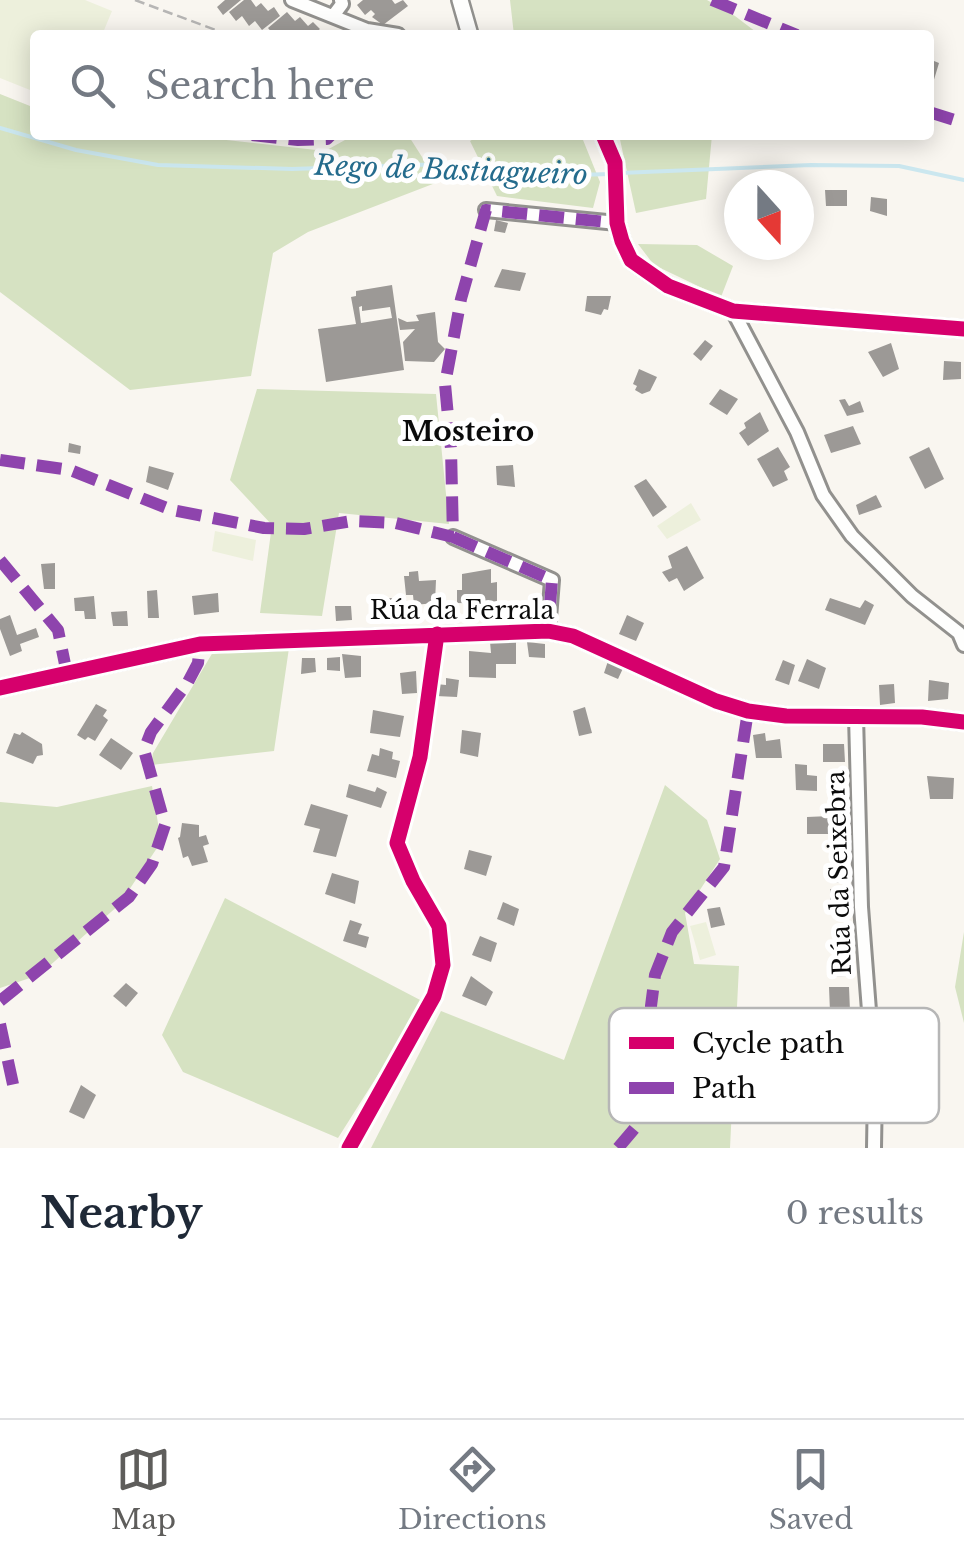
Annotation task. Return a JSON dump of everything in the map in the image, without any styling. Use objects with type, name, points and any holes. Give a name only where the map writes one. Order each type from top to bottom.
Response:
[{"type":"street","points":[[292,0],[367,30]]},
{"type":"street","points":[[333,16],[341,0]]},
{"type":"street","points":[[460,0],[469,30]]},
{"type":"street","points":[[605,140],[615,163],[617,223],[631,260],[668,286],[733,311],[964,329]]},
{"type":"street","points":[[486,210],[617,223]]},
{"type":"street","points":[[733,311],[797,432],[823,494],[842,522],[912,596],[962,636]]},
{"type":"street","points":[[453,537],[552,580],[548,631]]},
{"type":"street","name":"Rúa da Ferrala","points":[[0,688],[200,644],[548,631],[574,636],[716,701],[748,711],[786,716],[922,717],[964,722]]},
{"type":"street","points":[[349,1148],[434,996],[444,965],[438,926],[412,881],[397,843],[420,758],[437,634]]},
{"type":"street","name":"Rúa da Seixebra","points":[[856,716],[861,907],[869,1008]]},
{"type":"street","name":"Rúa da Seixebra","points":[[874,1123],[874,1148]]},
{"type":"path","points":[[135,0],[216,30]]},
{"type":"green space","points":[[0,0],[85,0],[112,11],[104,30],[30,30],[30,90],[0,78]]},
{"type":"green space","points":[[510,0],[707,0],[753,30],[513,30]]},
{"type":"green space","points":[[0,94],[30,106],[30,140],[226,140],[325,151],[345,140],[411,140],[438,182],[308,232],[273,253],[251,376],[130,390],[0,292]]},
{"type":"green space","points":[[583,140],[600,182],[593,208],[497,196],[470,141]]},
{"type":"green space","points":[[620,140],[712,140],[706,199],[636,213]]},
{"type":"green space","points":[[638,244],[697,245],[733,266],[721,297],[654,265]]},
{"type":"green space","points":[[257,389],[436,394],[449,524],[339,513],[322,616],[260,613],[272,525],[230,480]]},
{"type":"green space","points":[[691,503],[701,520],[667,539],[657,526]]},
{"type":"green space","points":[[215,531],[256,540],[253,561],[212,551]]},
{"type":"green space","points":[[289,648],[274,751],[151,765],[153,753],[213,652]]},
{"type":"green space","points":[[665,785],[707,820],[720,859],[685,913],[694,964],[739,966],[737,1008],[609,1008],[609,1123],[731,1123],[730,1148],[371,1148],[441,1011],[564,1060]]},
{"type":"green space","points":[[152,786],[161,842],[119,905],[39,975],[0,988],[0,802],[57,807]]},
{"type":"green space","points":[[225,898],[424,1002],[338,1138],[183,1072],[162,1035]]},
{"type":"green space","points":[[706,922],[716,955],[700,960],[690,926]]},
{"type":"green space","points":[[964,932],[964,1023],[955,987]]},
{"type":"building","points":[[225,0],[241,0],[223,15],[217,7]]},
{"type":"building","points":[[244,0],[251,0],[256,7],[261,3],[268,11],[274,7],[280,16],[262,30],[255,21],[249,26],[242,16],[236,21],[229,12]]},
{"type":"building","points":[[363,0],[392,0],[395,4],[403,0],[408,6],[383,25],[372,17],[375,14],[371,10],[365,15],[357,5]]},
{"type":"building","points":[[287,12],[295,21],[300,17],[308,26],[313,22],[320,29],[270,30]]},
{"type":"building","points":[[825,190],[847,190],[847,206],[826,206]]},
{"type":"building","points":[[871,197],[887,199],[887,216],[870,211]]},
{"type":"building","points":[[496,220],[508,223],[505,233],[494,231]]},
{"type":"building","points":[[502,269],[526,273],[520,291],[494,287]]},
{"type":"building","points":[[392,285],[404,370],[326,382],[318,329],[356,324],[351,297],[356,296],[356,291]],"holes":[[[359,307],[362,311],[390,307],[392,318],[361,323]]]},
{"type":"building","points":[[587,296],[611,296],[608,310],[604,309],[601,315],[585,311]]},
{"type":"building","points":[[435,312],[438,342],[445,349],[434,362],[405,361],[403,342],[415,329],[400,330],[398,318],[419,321],[416,315]]},
{"type":"building","points":[[705,340],[713,346],[701,361],[693,354]]},
{"type":"building","points":[[891,343],[899,369],[883,377],[868,352]]},
{"type":"building","points":[[944,361],[961,362],[961,379],[943,380]]},
{"type":"building","points":[[639,369],[657,377],[650,391],[642,394],[633,384]]},
{"type":"building","points":[[720,389],[738,399],[727,415],[709,404]]},
{"type":"building","points":[[845,399],[849,406],[860,401],[864,412],[847,416],[839,400]]},
{"type":"building","points":[[760,412],[769,431],[748,446],[739,433],[746,428],[744,423]]},
{"type":"building","points":[[853,426],[861,444],[831,453],[824,435]]},
{"type":"building","points":[[69,443],[81,446],[80,454],[68,452]]},
{"type":"building","points":[[778,447],[790,467],[784,471],[788,480],[773,487],[757,459]]},
{"type":"building","points":[[929,447],[944,479],[925,489],[909,457]]},
{"type":"building","points":[[513,465],[515,487],[497,485],[496,466]]},
{"type":"building","points":[[149,466],[174,473],[168,490],[146,482]]},
{"type":"building","points":[[646,479],[667,507],[653,517],[634,486]]},
{"type":"building","points":[[876,495],[882,507],[859,515],[856,505]]},
{"type":"building","points":[[687,546],[704,578],[684,591],[677,578],[669,582],[662,572],[672,568],[668,556]]},
{"type":"building","points":[[55,563],[55,589],[44,589],[41,564]]},
{"type":"building","points":[[491,569],[491,583],[497,582],[497,604],[457,603],[462,574]]},
{"type":"building","points":[[418,571],[419,581],[436,580],[435,603],[414,605],[413,595],[406,595],[404,576]]},
{"type":"building","points":[[157,590],[159,618],[148,618],[147,591]]},
{"type":"building","points":[[218,593],[219,612],[194,615],[192,596]]},
{"type":"building","points":[[94,596],[96,619],[85,619],[84,611],[75,611],[74,598]]},
{"type":"building","points":[[382,598],[393,598],[392,609],[382,610]]},
{"type":"building","points":[[830,598],[860,608],[865,600],[874,605],[865,625],[825,610]]},
{"type":"building","points":[[335,606],[351,606],[352,620],[336,621]]},
{"type":"building","points":[[127,611],[128,626],[113,626],[111,612]]},
{"type":"building","points":[[10,615],[17,635],[36,628],[39,637],[20,644],[22,651],[10,656],[0,619]]},
{"type":"building","points":[[627,615],[644,623],[636,641],[619,634]]},
{"type":"building","points":[[516,641],[516,664],[496,664],[496,678],[469,677],[469,651],[491,653],[490,642]]},
{"type":"building","points":[[527,642],[545,644],[545,658],[529,657]]},
{"type":"building","points":[[342,654],[361,656],[361,677],[345,678]]},
{"type":"building","points":[[340,657],[340,671],[327,670],[327,658]]},
{"type":"building","points":[[302,658],[315,658],[316,672],[301,674]]},
{"type":"building","points":[[609,658],[625,664],[618,679],[604,673]]},
{"type":"building","points":[[807,659],[826,668],[819,689],[798,681]]},
{"type":"building","points":[[783,660],[795,665],[789,685],[775,680]]},
{"type":"building","points":[[416,671],[417,693],[402,694],[400,673]]},
{"type":"building","points":[[446,678],[459,680],[457,697],[436,696],[436,684],[446,685]]},
{"type":"building","points":[[929,680],[949,683],[948,699],[928,701]]},
{"type":"building","points":[[894,684],[895,703],[880,705],[879,685]]},
{"type":"building","points":[[96,704],[107,710],[103,716],[108,720],[95,741],[88,737],[85,740],[77,735]]},
{"type":"building","points":[[585,707],[592,733],[579,736],[573,711]]},
{"type":"building","points":[[373,710],[404,716],[400,737],[370,733]]},
{"type":"building","points":[[462,730],[481,733],[478,757],[460,753]]},
{"type":"building","points":[[22,732],[42,744],[43,755],[37,756],[33,764],[6,753],[14,733]]},
{"type":"building","points":[[765,733],[766,741],[780,739],[782,758],[756,758],[753,735]]},
{"type":"building","points":[[111,738],[133,753],[121,770],[99,755]]},
{"type":"building","points":[[823,744],[844,744],[845,762],[823,762]]},
{"type":"building","points":[[380,748],[393,752],[392,759],[400,761],[396,778],[367,771],[372,754],[379,756]]},
{"type":"building","points":[[795,764],[807,765],[807,775],[817,776],[817,791],[796,790]]},
{"type":"building","points":[[927,776],[954,778],[953,799],[930,799]]},
{"type":"building","points":[[349,784],[387,792],[381,808],[346,797]]},
{"type":"building","points":[[311,804],[348,815],[336,857],[313,852],[320,829],[304,825]]},
{"type":"building","points":[[830,816],[830,834],[807,834],[807,817]]},
{"type":"building","points":[[182,823],[199,825],[199,837],[206,835],[209,844],[203,846],[208,862],[192,866],[188,856],[183,858],[178,838]]},
{"type":"building","points":[[469,850],[492,856],[486,876],[464,869]]},
{"type":"building","points":[[828,867],[848,867],[849,883],[828,882]]},
{"type":"building","points":[[332,873],[359,881],[355,904],[325,894]]},
{"type":"building","points":[[850,888],[849,902],[830,903],[830,889]]},
{"type":"building","points":[[503,902],[519,909],[514,926],[497,919]]},
{"type":"building","points":[[720,907],[725,925],[711,928],[707,909]]},
{"type":"building","points":[[350,920],[362,924],[358,934],[369,937],[366,948],[343,941]]},
{"type":"building","points":[[480,936],[497,943],[491,962],[472,955]]},
{"type":"building","points":[[828,960],[848,960],[848,976],[829,977]]},
{"type":"building","points":[[471,976],[493,992],[486,1006],[462,996]]},
{"type":"building","points":[[126,983],[138,993],[126,1007],[113,996]]},
{"type":"building","points":[[829,987],[849,987],[850,1008],[830,1008]]},
{"type":"building","points":[[81,1085],[96,1095],[84,1119],[69,1112]]},
{"type":"waterway","name":"Rego de Bastiagueiro","points":[[0,128],[30,137]]},
{"type":"waterway","name":"Rego de Bastiagueiro","points":[[41,140],[158,165],[292,169],[446,164],[610,174]]},
{"type":"waterway","name":"Rego de Bastiagueiro","points":[[620,173],[811,165],[899,166],[964,180]]},
{"type":"marked path","points":[[712,0],[785,30]]},
{"type":"marked path","points":[[934,114],[964,123]]},
{"type":"marked path","points":[[0,460],[70,470],[172,510],[264,528],[304,529],[352,521],[396,523],[453,537],[445,384],[461,299],[486,210],[617,223]]},
{"type":"marked path","points":[[453,537],[552,580],[548,631]]},
{"type":"marked path","points":[[0,560],[58,630],[67,674]]},
{"type":"marked path","points":[[0,1001],[129,897],[152,864],[165,825],[144,750],[151,732],[188,682],[198,663],[200,644]]},
{"type":"marked path","points":[[651,1008],[655,975],[672,932],[724,867],[748,711]]},
{"type":"marked path","points":[[0,1024],[14,1089]]},
{"type":"marked path","points":[[618,1148],[639,1123]]},
{"type":"cycle path","points":[[605,140],[615,163],[617,223],[622,241],[631,260],[668,286],[733,311],[964,329]]},
{"type":"cycle path","points":[[0,688],[200,644],[548,631],[573,636],[716,701],[748,711],[786,716],[922,717],[964,722]]},
{"type":"cycle path","points":[[349,1148],[434,996],[443,965],[439,926],[397,843],[420,757],[437,634]]},
{"type":"district","name":"Mosteiro","points":[[468,431]]}]
